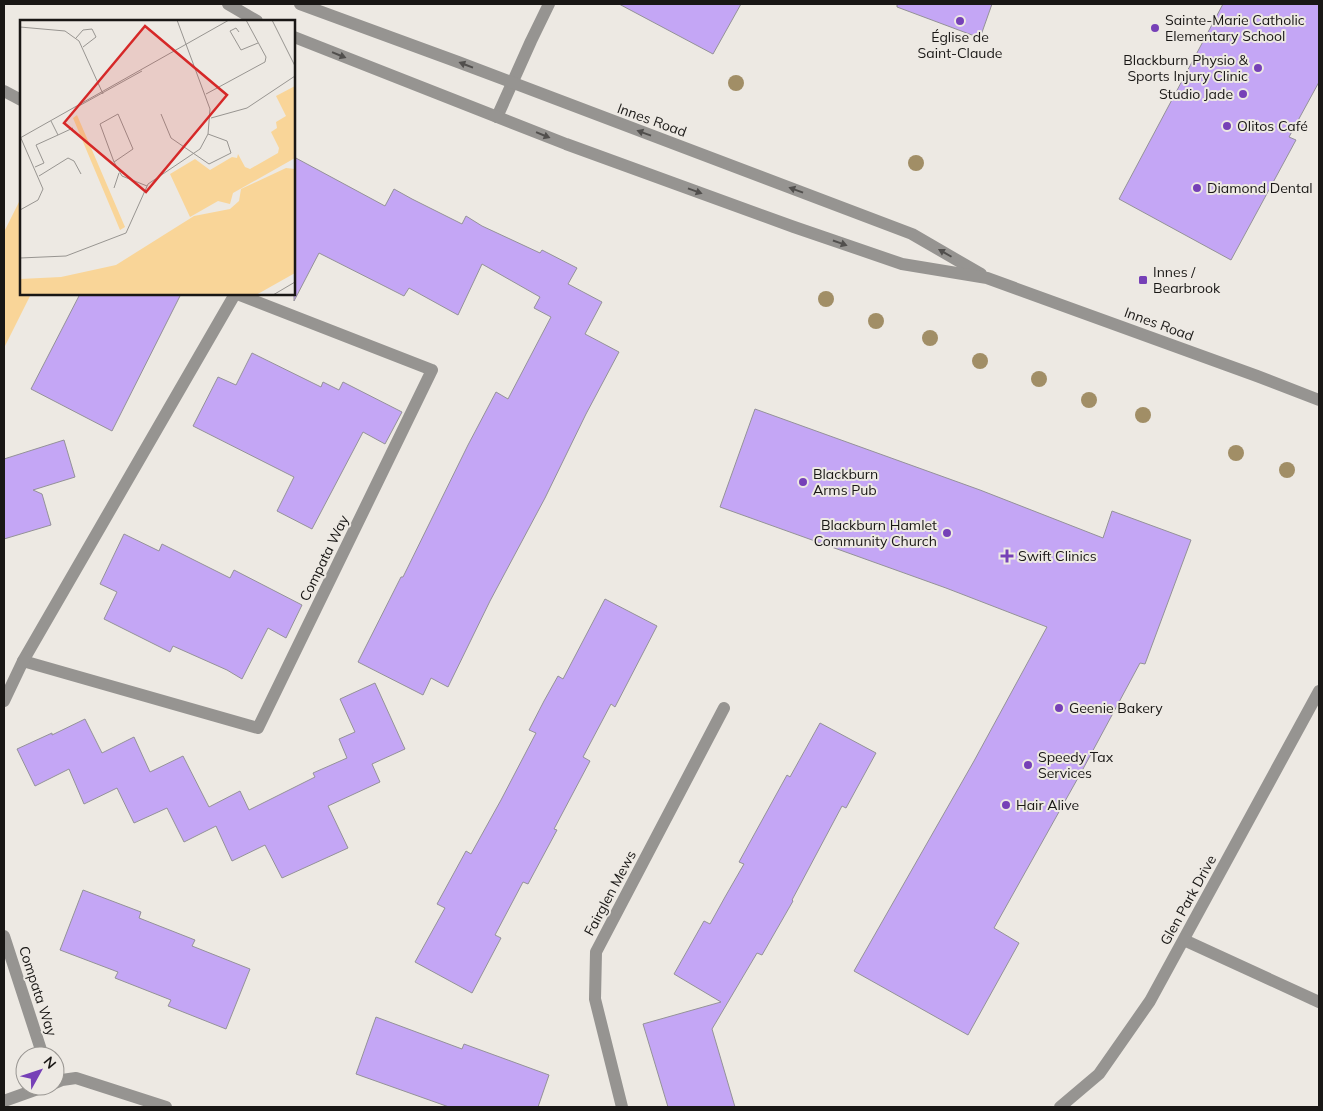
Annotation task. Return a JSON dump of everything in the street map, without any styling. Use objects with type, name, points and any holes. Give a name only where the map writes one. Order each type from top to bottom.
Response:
[{"type":"street","points":[[228,4],[255,20]]},
{"type":"street","name":"Innes Road","points":[[300,4],[912,234],[987,278],[1319,400]]},
{"type":"street","points":[[497,116],[549,4]]},
{"type":"street","name":"Innes Road","points":[[295,37],[566,144],[785,224],[902,264],[987,278]]},
{"type":"street","points":[[4,92],[20,100]]},
{"type":"street","name":"Compata Way","points":[[4,701],[23,661],[235,295]]},
{"type":"street","name":"Compata Way","points":[[23,661],[258,728],[432,370],[239,295]]},
{"type":"street","name":"Glen Park Drive","points":[[1060,1107],[1098,1074],[1150,1001],[1319,691]]},
{"type":"street","name":"Fairglen Mews","points":[[622,1107],[595,999],[596,952],[724,708]]},
{"type":"street","name":"Compata Way","points":[[4,936],[40,1046]]},
{"type":"street","points":[[1184,940],[1319,1002]]},
{"type":"street","points":[[65,1080],[76,1078],[166,1107]]},
{"type":"street","points":[[4,1101],[18,1096]]},
{"type":"shaded area","points":[[20,200],[20,295],[30,295],[4,348],[4,232]]},
{"type":"building","points":[[619,4],[741,4],[713,54]]},
{"type":"building","name":"Église de Saint-Claude","points":[[897,4],[992,4],[980,38],[897,7]]},
{"type":"building","points":[[1223,4],[1319,4],[1319,82],[1289,137],[1296,140],[1231,260],[1119,199]]},
{"type":"building","points":[[295,158],[385,206],[394,189],[462,224],[466,216],[482,226],[540,253],[542,250],[577,268],[568,284],[602,302],[585,334],[619,352],[490,601],[448,687],[431,678],[423,695],[358,662],[496,392],[508,399],[551,317],[534,308],[540,297],[482,264],[458,315],[409,288],[404,296],[319,253],[294,301]]},
{"type":"building","points":[[79,295],[180,295],[112,431],[31,389]]},
{"type":"building","points":[[252,353],[321,387],[323,382],[339,390],[343,382],[402,412],[385,444],[363,432],[312,529],[277,511],[294,477],[193,426],[218,377],[236,385]]},
{"type":"building","points":[[755,409],[980,490],[1103,538],[1112,511],[1191,540],[1145,664],[1140,663],[994,928],[1019,943],[968,1035],[854,971],[974,761],[1047,627],[946,588],[720,507]]},
{"type":"building","points":[[64,440],[75,477],[33,490],[42,494],[51,525],[4,539],[4,459]]},
{"type":"building","points":[[124,534],[159,551],[162,544],[230,578],[234,570],[302,605],[286,638],[268,628],[242,679],[227,670],[173,646],[170,652],[104,619],[117,592],[100,584]]},
{"type":"building","points":[[605,599],[657,626],[615,707],[611,704],[583,757],[590,761],[554,829],[557,830],[528,884],[523,882],[495,935],[501,938],[472,993],[415,962],[445,908],[437,904],[466,851],[471,854],[501,800],[536,733],[529,730],[544,701],[558,676],[563,679]]},
{"type":"building","points":[[375,683],[405,749],[372,764],[380,782],[328,806],[348,848],[282,878],[265,845],[232,861],[216,826],[184,842],[167,808],[134,823],[117,788],[84,804],[69,769],[35,786],[17,749],[85,719],[102,753],[134,737],[150,772],[183,756],[209,807],[240,791],[249,810],[315,777],[313,773],[347,758],[339,739],[355,732],[340,699]]},
{"type":"building","points":[[820,723],[876,753],[846,808],[842,806],[793,901],[762,955],[757,953],[712,1029],[735,1107],[668,1107],[643,1024],[721,1002],[674,974],[704,921],[710,924],[744,864],[739,862],[787,775],[790,777]]},
{"type":"building","points":[[83,890],[141,912],[139,918],[195,940],[192,946],[250,969],[226,1029],[168,1006],[171,1000],[115,978],[118,972],[60,950]]},
{"type":"building","points":[[376,1017],[462,1049],[464,1044],[549,1075],[538,1107],[449,1107],[356,1074]]},
{"type":"place","name":"Église de Saint-Claude","points":[[960,21]]},
{"type":"place","name":"Sainte-Marie Catholic Elementary School","points":[[1155,28]]},
{"type":"place","name":"Blackburn Physio & Sports Injury Clinic","points":[[1258,68]]},
{"type":"place","name":"Studio Jade","points":[[1243,94]]},
{"type":"place","name":"Olitos Café","points":[[1227,126]]},
{"type":"place","name":"Diamond Dental","points":[[1197,188]]},
{"type":"place","name":"Innes / Bearbrook","points":[[1143,280]]},
{"type":"place","name":"Blackburn Arms Pub","points":[[803,482]]},
{"type":"place","name":"Blackburn Hamlet Community Church","points":[[947,533]]},
{"type":"place","name":"Swift Clinics","points":[[1007,556]]},
{"type":"place","name":"Geenie Bakery","points":[[1059,708]]},
{"type":"place","name":"Speedy Tax Services","points":[[1028,765]]},
{"type":"place","name":"Hair Alive","points":[[1006,805]]}]
